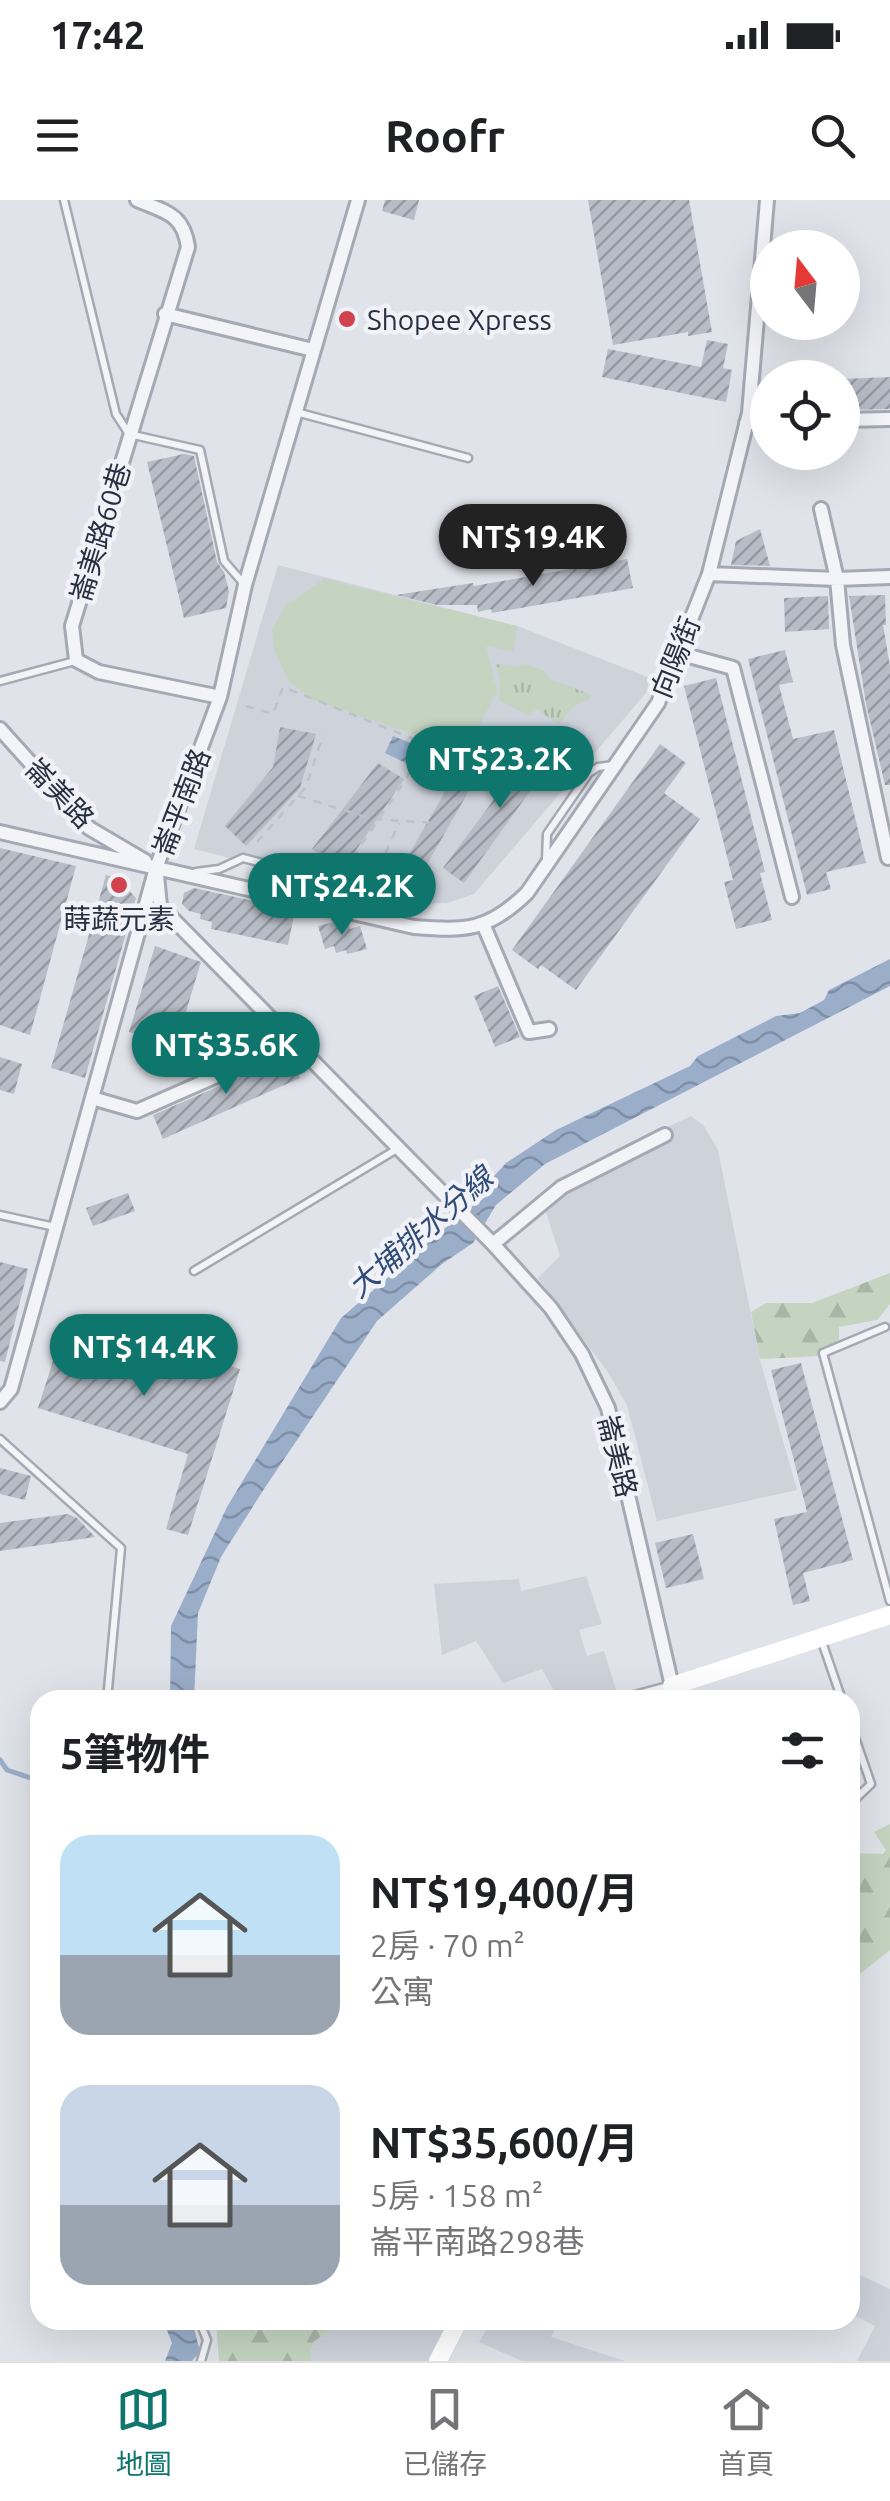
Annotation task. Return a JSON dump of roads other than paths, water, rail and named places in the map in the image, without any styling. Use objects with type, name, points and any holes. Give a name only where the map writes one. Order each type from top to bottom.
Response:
[{"type":"street","name":"崙美路60巷","points":[[76,660],[72,626],[188,247],[185,229],[174,215],[136,200]]},
{"type":"street","name":"崙平南路","points":[[0,1402],[11,1390],[156,868],[220,698],[245,585],[358,200]]},
{"type":"street","name":"向陽街","points":[[484,926],[506,914],[527,893],[658,703],[678,653],[708,574],[746,423],[767,200]]},
{"type":"street","points":[[165,314],[313,350]]},
{"type":"street","points":[[860,420],[890,419]]},
{"type":"street","points":[[746,423],[750,423]]},
{"type":"street","points":[[820,510],[837,580],[843,646],[888,858]]},
{"type":"street","points":[[708,574],[837,580],[890,578]]},
{"type":"street","points":[[678,653],[733,668],[792,898]]},
{"type":"street","points":[[76,660],[99,672],[220,698]]},
{"type":"street","name":"崙美路","points":[[0,729],[89,828],[156,868]]},
{"type":"street","points":[[0,832],[414,927],[457,930],[484,926],[529,1032],[549,1028]]},
{"type":"street","points":[[156,868],[160,906],[398,1148]]},
{"type":"street","points":[[92,1098],[136,1112],[294,1042]]},
{"type":"street","points":[[493,1244],[562,1187],[666,1135]]},
{"type":"street","name":"崙美路","points":[[398,1148],[551,1308],[582,1354],[608,1408],[672,1690]]},
{"type":"street","points":[[681,1690],[890,1615]]},
{"type":"street","points":[[438,2361],[455,2330]]},
{"type":"lane","points":[[64,200],[116,414],[129,434],[200,450],[224,560],[245,585]]},
{"type":"lane","points":[[295,412],[468,458]]},
{"type":"lane","points":[[0,681],[76,660]]},
{"type":"lane","points":[[185,874],[219,869],[243,858],[289,870],[312,899],[324,907]]},
{"type":"lane","points":[[194,1271],[398,1148]]},
{"type":"lane","points":[[0,1215],[56,1227]]},
{"type":"lane","points":[[885,1326],[823,1353],[890,1601]]},
{"type":"lane","points":[[0,1439],[121,1548],[108,1690]]},
{"type":"lane","points":[[821,1638],[839,1690]]},
{"type":"lane","points":[[860,1752],[871,1784],[860,1794]]},
{"type":"lane","points":[[201,2361],[207,2340],[203,2330]]},
{"type":"water","points":[[393,736],[416,745],[408,764],[385,753]]},
{"type":"water","points":[[890,959],[890,986],[545,1164],[496,1205],[473,1243],[442,1264],[377,1321],[221,1557],[198,1613],[194,1690],[170,1690],[171,1626],[227,1507],[341,1318],[450,1224],[506,1163],[556,1130],[690,1066],[698,1056],[776,1016],[800,1013],[824,1000],[829,990]]},
{"type":"water","points":[[167,2330],[194,2330],[200,2352],[192,2361],[165,2361],[172,2343]]},
{"type":"waterway","points":[[0,1760],[7,1770],[30,1778]]},
{"type":"place","name":"Shopee Xpress","points":[[347,319]]},
{"type":"place","name":"蒔蔬元素","points":[[119,885]]},
{"type":"water label","name":"大埔排水分線","points":[[420,1232]]}]
